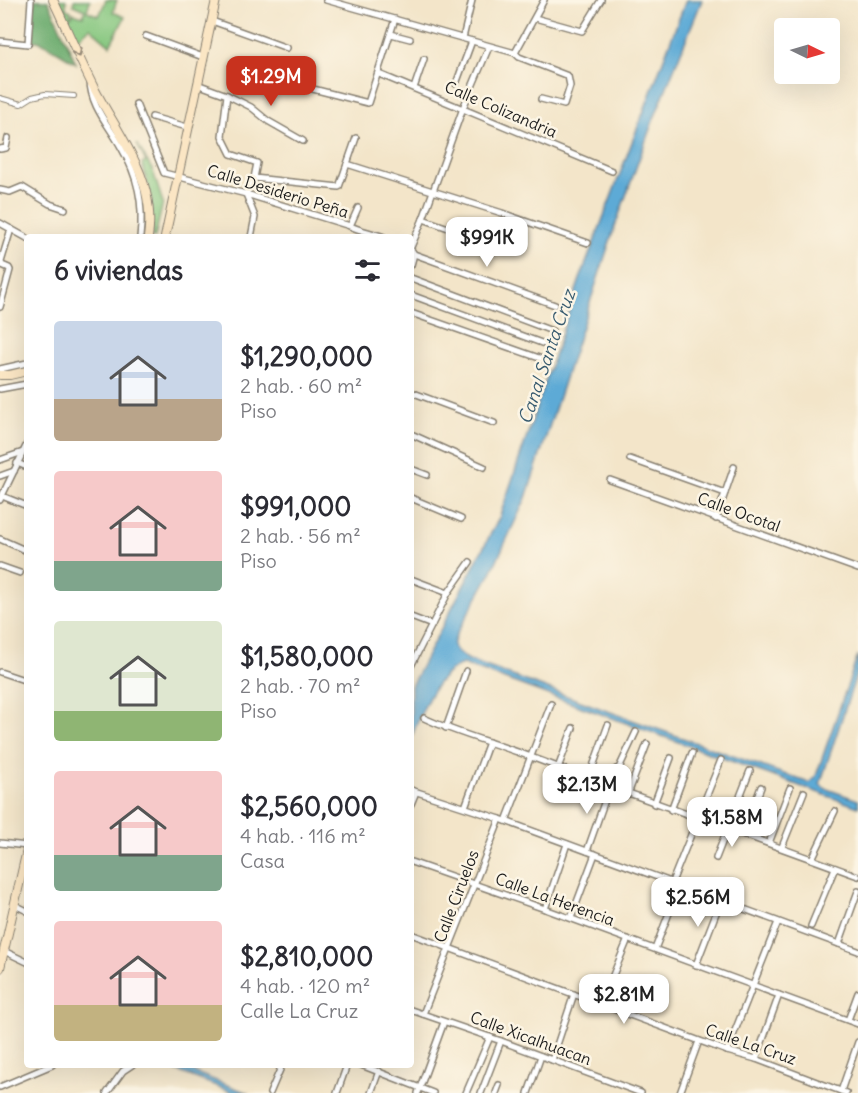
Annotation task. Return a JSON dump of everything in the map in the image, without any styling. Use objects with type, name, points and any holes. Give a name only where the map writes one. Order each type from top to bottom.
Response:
[{"type":"main road","points":[[53,0],[90,79],[143,177],[148,205],[148,234]]},
{"type":"main road","points":[[166,234],[216,0]]},
{"type":"main road","points":[[0,375],[24,372]]},
{"type":"main road","points":[[1,963],[4,951],[3,941],[15,905],[24,862]]},
{"type":"street","points":[[0,41],[28,44],[31,0]]},
{"type":"street","points":[[326,0],[515,53],[519,57],[568,76],[570,86],[564,105],[541,99]]},
{"type":"street","points":[[463,38],[472,0]]},
{"type":"street","points":[[515,53],[544,0]]},
{"type":"street","points":[[535,18],[582,31],[601,0]]},
{"type":"street","points":[[313,89],[368,104],[395,19]]},
{"type":"street","points":[[212,21],[287,48]]},
{"type":"street","points":[[392,34],[410,39]]},
{"type":"street","points":[[146,36],[203,57]]},
{"type":"street","points":[[456,84],[472,41]]},
{"type":"street","points":[[414,244],[463,108],[489,47]]},
{"type":"street","points":[[414,88],[424,59]]},
{"type":"street","name":"Calle Colizandria","points":[[379,74],[612,171]]},
{"type":"street","points":[[90,79],[91,98],[121,147],[138,184],[142,220],[140,234]]},
{"type":"street","points":[[197,84],[251,107],[303,141]]},
{"type":"street","points":[[0,98],[21,104],[32,97],[45,94],[74,96]]},
{"type":"street","points":[[227,95],[222,136],[231,153],[257,163],[254,178],[246,194],[255,217],[252,234]]},
{"type":"street","name":"Calle Desiderio Peña","points":[[136,104],[164,172],[246,194],[376,234]]},
{"type":"street","points":[[152,117],[187,127]]},
{"type":"street","points":[[0,149],[6,148],[8,138]]},
{"type":"street","points":[[254,178],[339,187],[356,138]]},
{"type":"street","points":[[347,164],[588,243]]},
{"type":"street","points":[[0,190],[8,192],[22,187],[50,204],[65,209]]},
{"type":"street","points":[[350,226],[358,208]]},
{"type":"street","points":[[423,219],[468,235]]},
{"type":"street","points":[[0,223],[24,236]]},
{"type":"street","points":[[0,308],[10,270],[1,262],[11,229]]},
{"type":"street","points":[[357,234],[359,230]]},
{"type":"street","points":[[414,251],[555,305]]},
{"type":"street","points":[[414,279],[552,331]]},
{"type":"street","points":[[414,296],[547,345]]},
{"type":"street","points":[[414,314],[542,359]]},
{"type":"street","points":[[0,369],[24,364]]},
{"type":"street","points":[[0,389],[24,385]]},
{"type":"street","points":[[414,393],[494,423]]},
{"type":"street","points":[[414,435],[484,467]]},
{"type":"street","points":[[24,449],[1,498],[24,505]]},
{"type":"street","points":[[0,460],[22,452]]},
{"type":"street","points":[[630,459],[725,493]]},
{"type":"street","points":[[17,463],[24,466]]},
{"type":"street","points":[[716,519],[734,467]]},
{"type":"street","points":[[414,469],[427,475]]},
{"type":"street","points":[[0,476],[14,471]]},
{"type":"street","name":"Calle Ocotal","points":[[610,480],[858,569]]},
{"type":"street","points":[[414,499],[461,519]]},
{"type":"street","points":[[0,540],[24,549]]},
{"type":"street","points":[[414,660],[448,593],[470,562]]},
{"type":"street","points":[[0,566],[20,573]]},
{"type":"street","points":[[414,580],[448,593]]},
{"type":"street","points":[[414,618],[432,625]]},
{"type":"street","points":[[446,728],[466,671]]},
{"type":"street","points":[[0,672],[24,680]]},
{"type":"street","name":"Calle Ciruelos","points":[[423,1014],[551,704]]},
{"type":"street","points":[[424,718],[588,780],[858,876]]},
{"type":"street","points":[[588,780],[608,725]]},
{"type":"street","points":[[558,768],[573,728]]},
{"type":"street","points":[[587,851],[616,769],[619,768],[636,732]]},
{"type":"street","points":[[465,807],[489,741]]},
{"type":"street","points":[[628,794],[647,744]]},
{"type":"street","points":[[671,810],[692,753]]},
{"type":"street","points":[[654,804],[671,758]]},
{"type":"street","points":[[672,882],[721,760]]},
{"type":"street","points":[[716,858],[750,771]]},
{"type":"street","points":[[743,834],[761,787]]},
{"type":"street","points":[[769,843],[790,788]]},
{"type":"street","points":[[414,791],[503,820],[858,951]]},
{"type":"street","points":[[782,848],[804,792]]},
{"type":"street","points":[[812,859],[835,811]]},
{"type":"street","points":[[0,843],[24,847]]},
{"type":"street","points":[[545,909],[567,844]]},
{"type":"street","points":[[571,918],[595,855]]},
{"type":"street","name":"Calle La Herencia","points":[[414,863],[571,918],[858,1024]]},
{"type":"street","points":[[811,926],[835,868]]},
{"type":"street","points":[[655,949],[680,885]]},
{"type":"street","points":[[839,944],[858,891]]},
{"type":"street","points":[[696,965],[721,900]]},
{"type":"street","points":[[15,905],[24,910]]},
{"type":"street","points":[[727,1052],[778,922]]},
{"type":"street","name":"Calle La Cruz","points":[[414,935],[727,1052],[756,1059],[843,1092]]},
{"type":"street","points":[[601,1004],[628,939]]},
{"type":"street","points":[[4,951],[24,961]]},
{"type":"street","points":[[848,1020],[858,993]]},
{"type":"street","points":[[552,1060],[574,994]]},
{"type":"street","points":[[756,1059],[779,995]]},
{"type":"street","name":"Calle Xicalhuacan","points":[[414,1011],[641,1093]]},
{"type":"street","points":[[419,1090],[444,1022]]},
{"type":"street","points":[[466,1093],[490,1037]]},
{"type":"street","points":[[481,1093],[501,1041]]},
{"type":"street","points":[[680,1093],[699,1041]]},
{"type":"street","points":[[843,1092],[858,1042]]},
{"type":"street","points":[[528,1093],[541,1056]]},
{"type":"street","points":[[0,1087],[45,1068]]},
{"type":"street","points":[[107,1093],[128,1068]]},
{"type":"street","points":[[270,1093],[281,1068]]},
{"type":"street","points":[[337,1093],[346,1068]]},
{"type":"street","points":[[370,1068],[419,1090],[433,1093]]},
{"type":"street","points":[[371,1093],[379,1071]]},
{"type":"street","points":[[496,1093],[499,1085]]},
{"type":"green space","points":[[34,0],[48,0],[76,63],[40,41],[32,41]]},
{"type":"green space","points":[[58,0],[66,0],[66,9],[71,11],[70,16],[73,13],[83,16],[85,10],[73,5],[74,0],[90,0],[87,11],[99,16],[106,0],[117,0],[113,12],[125,17],[110,45],[90,28],[76,40]]},
{"type":"green space","points":[[137,144],[153,171],[163,203],[156,234],[152,234],[151,197],[142,164],[146,162]]},
{"type":"water","points":[[686,0],[702,0],[651,126],[614,229],[526,498],[491,573],[456,635],[453,645],[456,651],[469,660],[809,783],[816,776],[858,655],[858,670],[820,784],[824,788],[858,800],[858,807],[463,664],[453,668],[437,685],[424,706],[414,731],[414,680],[500,516],[580,279]]},
{"type":"water","points":[[169,1068],[183,1068],[248,1093],[235,1093]]},
{"type":"water label","name":"Canal Santa Cruz","points":[[547,357]]}]
